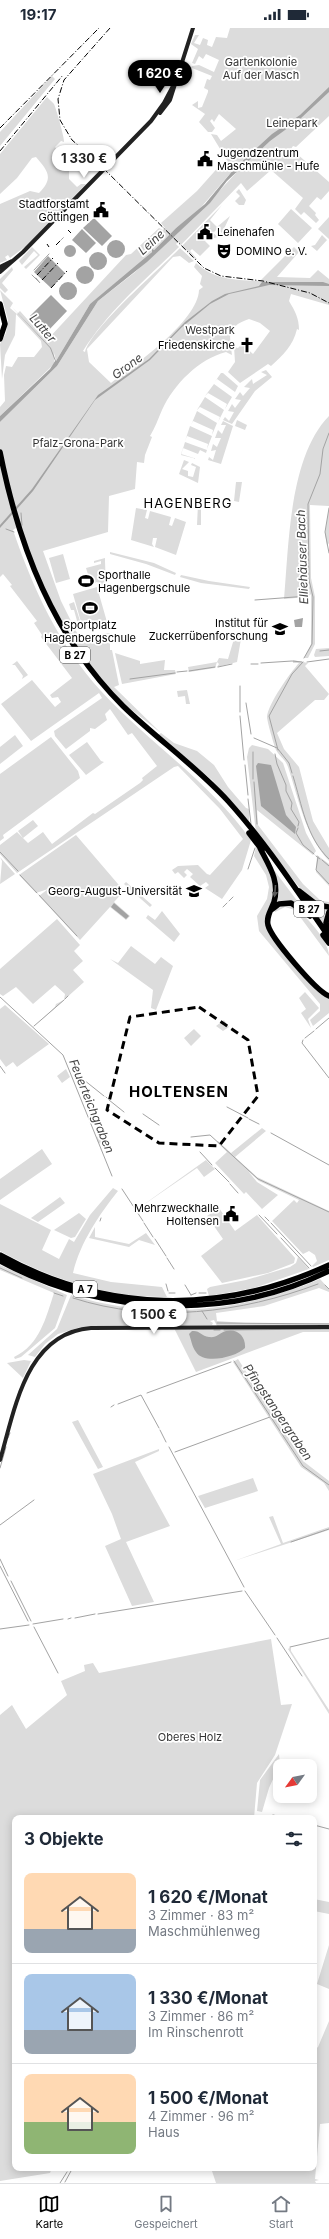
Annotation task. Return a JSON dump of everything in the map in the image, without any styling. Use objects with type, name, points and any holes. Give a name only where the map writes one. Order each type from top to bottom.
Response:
[{"type":"highway","points":[[0,304],[4,317],[4,327],[0,339]]},
{"type":"highway","points":[[0,327],[4,317]]},
{"type":"highway","name":"B 27","points":[[0,452],[17,529],[40,586],[69,640],[107,689],[154,734],[213,785],[289,881],[329,937]]},
{"type":"highway","name":"B 27","points":[[0,468],[17,529],[38,592],[73,653],[116,705],[214,792],[244,823]]},
{"type":"highway","name":"B 27","points":[[154,734],[174,756]]},
{"type":"highway","points":[[259,843],[272,871],[276,886],[268,922],[272,934],[314,985],[329,996]]},
{"type":"highway","name":"B 27","points":[[259,843],[329,943]]},
{"type":"highway","points":[[289,881],[314,904],[322,907],[329,907]]},
{"type":"highway","points":[[270,910],[279,904],[291,903],[310,916]]},
{"type":"highway","points":[[329,912],[326,923],[329,932]]},
{"type":"highway","name":"A 7","points":[[0,1254],[38,1273],[76,1287],[112,1295],[151,1300],[186,1301],[228,1297],[311,1276]]},
{"type":"highway","name":"A 7","points":[[0,1261],[38,1279],[71,1290],[111,1300],[152,1305],[188,1306],[235,1301],[270,1293],[324,1271],[329,1264]]},
{"type":"main road","points":[[151,121],[157,117],[167,104],[193,28]]},
{"type":"main road","points":[[0,272],[14,260],[151,121],[160,109],[173,86]]},
{"type":"main road","points":[[0,268],[14,260]]},
{"type":"main road","points":[[0,1460],[13,1414],[35,1360],[50,1342],[68,1332],[91,1328],[329,1327]]},
{"type":"highlighted area","points":[[199,1007],[248,1040],[258,1096],[219,1146],[159,1143],[107,1110],[130,1017]]},
{"type":"green space","points":[[230,28],[329,28],[329,116],[296,147],[293,146],[291,149],[292,152],[296,153],[329,182],[329,191],[321,200],[317,197],[309,206],[316,213],[315,215],[319,220],[316,223],[304,212],[301,215],[295,209],[303,198],[271,170],[247,191],[241,183],[181,245],[178,242],[176,244],[179,247],[141,283],[104,322],[93,336],[83,351],[85,352],[90,341],[100,328],[128,298],[180,248],[194,261],[189,263],[180,256],[173,257],[87,349],[89,362],[111,383],[164,341],[188,315],[196,302],[199,290],[203,287],[200,284],[202,276],[194,267],[196,263],[203,269],[218,276],[260,281],[294,247],[299,252],[277,277],[310,278],[318,270],[329,279],[329,305],[291,294],[289,301],[296,315],[299,330],[297,329],[287,350],[271,366],[268,364],[240,383],[228,372],[235,362],[234,347],[238,348],[242,344],[253,354],[270,331],[260,323],[249,319],[237,325],[231,332],[230,342],[232,355],[226,352],[206,360],[180,382],[167,400],[150,436],[152,437],[145,455],[144,463],[137,462],[135,489],[109,496],[108,532],[43,551],[61,601],[79,637],[110,633],[110,650],[112,650],[119,685],[114,687],[161,733],[124,704],[83,657],[41,586],[20,525],[13,530],[29,574],[49,615],[72,655],[101,691],[139,728],[198,780],[251,840],[242,870],[222,899],[205,888],[209,885],[206,882],[200,886],[190,877],[193,874],[187,869],[184,872],[187,875],[184,878],[178,872],[175,874],[172,870],[178,866],[198,865],[210,875],[243,839],[220,809],[178,766],[174,767],[17,873],[0,854],[0,845],[17,832],[28,843],[43,832],[52,844],[93,813],[95,814],[140,783],[143,780],[142,778],[157,766],[132,733],[128,735],[110,709],[105,714],[107,720],[95,729],[90,728],[90,731],[66,749],[55,736],[54,731],[102,698],[99,693],[31,741],[1,704],[32,680],[55,707],[61,702],[58,697],[52,698],[50,695],[72,678],[41,637],[42,635],[34,623],[37,621],[10,586],[12,585],[3,574],[0,577],[0,422],[57,366],[98,301],[134,273],[195,217],[236,173],[234,169],[197,212],[176,228],[132,271],[90,304],[56,361],[54,353],[54,363],[50,368],[0,416],[0,407],[5,401],[4,375],[6,366],[12,367],[18,357],[34,357],[42,347],[41,341],[16,314],[15,335],[5,355],[2,379],[0,344],[6,333],[8,320],[0,290],[13,303],[10,308],[17,314],[20,311],[44,338],[48,339],[126,255],[131,254],[159,228],[163,230],[165,228],[161,223],[197,191],[222,163],[225,166],[228,162],[211,134],[217,135],[221,141],[236,129],[219,114],[214,122],[212,119],[210,121],[215,128],[212,132],[208,132],[199,122],[205,114],[192,105],[198,101],[198,108],[202,107],[208,92],[208,90],[204,88],[207,79],[210,80],[212,76],[192,68],[189,71],[192,66],[199,65],[214,72],[219,60],[206,54],[203,59],[199,56],[195,64],[192,63],[198,49],[191,44],[195,35],[199,35],[194,43],[200,45],[203,38],[208,40],[207,45],[212,47],[216,37],[227,38]]},
{"type":"green space","points":[[52,76],[55,79],[0,146],[0,132]]},
{"type":"green space","points":[[47,97],[54,104],[60,124],[64,142],[61,141],[55,147],[69,165],[69,179],[77,187],[81,184],[86,184],[26,246],[10,258],[8,255],[5,257],[7,260],[0,263],[0,204],[30,191],[39,193],[47,183],[48,175],[44,166],[36,157],[32,158],[17,178],[0,194],[0,154]]},
{"type":"green space","points":[[203,159],[207,159],[209,163],[207,167],[203,167],[201,165],[201,161]]},
{"type":"green space","points":[[239,189],[246,200],[244,205],[239,205],[235,201],[240,196],[236,192]]},
{"type":"green space","points":[[222,205],[210,220],[217,227],[230,216],[222,233],[217,229],[213,233],[218,237],[214,238],[210,234],[205,241],[210,246],[200,256],[192,249],[190,251],[197,259],[196,260],[182,246]]},
{"type":"green space","points":[[291,209],[312,228],[298,243],[278,224]]},
{"type":"green space","points":[[329,217],[329,239],[318,229]]},
{"type":"green space","points":[[322,235],[327,240],[317,251],[311,246],[315,245]]},
{"type":"green space","points":[[32,247],[40,255],[26,269],[24,267],[38,255],[34,251],[22,265],[19,261]]},
{"type":"green space","points":[[12,267],[13,270],[2,283],[8,290],[5,293],[0,288],[0,279]]},
{"type":"green space","points":[[266,370],[272,377],[255,391],[232,424],[223,420],[225,417],[229,421],[234,412],[228,411],[232,404],[235,408],[241,400],[235,399],[240,392],[243,396],[250,388],[244,387],[252,379],[253,384],[267,375],[261,372]]},
{"type":"green space","points":[[221,373],[223,373],[238,386],[235,392],[217,379],[214,383]]},
{"type":"green space","points":[[214,384],[232,397],[225,409],[227,404],[208,393],[205,396]]},
{"type":"green space","points":[[205,397],[224,410],[218,422],[220,417],[200,407],[197,410]]},
{"type":"green space","points":[[197,411],[217,423],[212,435],[213,430],[193,421],[191,425]]},
{"type":"green space","points":[[329,416],[329,506],[310,505],[311,578],[315,597],[315,644],[308,658],[304,658],[311,644],[311,594],[308,597],[284,599],[290,528],[293,502],[306,454],[316,433]]},
{"type":"green space","points":[[237,420],[247,425],[245,430],[235,426]]},
{"type":"green space","points":[[223,421],[233,426],[221,464],[208,460],[209,457],[213,460],[216,450],[211,451],[213,444],[217,447],[221,438],[215,438],[218,430],[222,434],[226,425],[221,425]]},
{"type":"green space","points":[[190,426],[212,436],[207,449],[208,444],[187,436],[185,441]]},
{"type":"green space","points":[[185,442],[207,450],[206,453],[200,450],[198,454],[183,448]]},
{"type":"green space","points":[[184,460],[189,462],[182,469],[188,471],[188,476],[193,477],[196,467],[191,465],[192,463],[200,467],[198,483],[179,474]]},
{"type":"green space","points":[[236,482],[242,482],[239,502],[234,501]]},
{"type":"green space","points":[[201,503],[201,525],[197,525],[198,504]]},
{"type":"green space","points":[[136,508],[147,510],[145,518],[148,519],[150,511],[171,517],[169,525],[172,526],[175,518],[186,522],[176,555],[155,547],[157,538],[153,538],[152,544],[154,547],[131,540]]},
{"type":"green space","points":[[329,509],[329,543],[327,546],[325,533]]},
{"type":"green space","points":[[110,552],[154,563],[176,573],[175,575],[146,564],[110,554]]},
{"type":"green space","points":[[63,554],[70,579],[56,583],[49,558]]},
{"type":"green space","points":[[105,558],[106,589],[97,582],[91,584],[86,568],[101,564],[101,561],[94,563],[94,561]]},
{"type":"green space","points":[[181,575],[250,587],[249,589],[201,583],[180,577]]},
{"type":"green space","name":"Sportplatz Hagenbergschule","points":[[97,587],[107,622],[83,629],[73,594]]},
{"type":"green space","points":[[74,602],[82,627],[79,628],[74,610],[71,610],[69,604]]},
{"type":"green space","points":[[236,632],[242,633],[237,662],[217,667],[219,664],[217,662],[219,658],[228,659]]},
{"type":"green space","points":[[329,648],[329,656],[315,657],[314,655],[316,649]]},
{"type":"green space","points":[[115,653],[140,661],[140,664],[165,660],[164,670],[175,670],[176,674],[122,684]]},
{"type":"green space","points":[[293,660],[308,663],[305,666],[329,694],[324,700],[315,700],[277,733],[284,749],[299,767],[313,821],[329,848],[329,861],[321,851],[308,829],[287,765],[276,750],[267,719],[268,711],[275,697],[299,663],[293,663]]},
{"type":"green space","points":[[17,661],[28,675],[22,679],[23,676],[15,665],[12,665]]},
{"type":"green space","points":[[217,662],[215,668],[189,672],[188,667]]},
{"type":"green space","points":[[187,690],[190,704],[186,704],[185,696],[178,697],[177,691]]},
{"type":"green space","points":[[161,733],[174,743],[197,751],[214,765],[228,787],[246,808],[249,809],[249,823],[212,780],[158,735]]},
{"type":"green space","points":[[15,735],[23,746],[0,764],[0,747]]},
{"type":"green space","points":[[51,737],[78,771],[80,778],[3,835],[4,838],[0,841],[0,774]]},
{"type":"green space","points":[[87,742],[101,761],[104,762],[86,775],[69,755]]},
{"type":"green space","points":[[252,745],[268,749],[283,763],[306,833],[316,851],[313,855],[257,810],[258,825],[303,884],[321,901],[329,902],[329,906],[322,906],[303,892],[256,833],[247,757],[249,748]]},
{"type":"green space","points":[[33,820],[38,826],[23,838],[18,831]]},
{"type":"green space","points":[[76,835],[124,891],[114,902],[130,916],[126,920],[110,907],[80,940],[39,896],[48,889],[36,893],[19,875]]},
{"type":"green space","points":[[256,847],[269,868],[272,877],[273,893],[266,926],[267,929],[312,986],[329,998],[329,1013],[313,1026],[310,1020],[320,1011],[320,1004],[259,931],[257,916],[267,899],[269,887],[266,875],[254,856]]},
{"type":"green space","points":[[317,855],[329,864],[329,886],[316,872]]},
{"type":"green space","points":[[0,857],[15,874],[0,884],[2,861]]},
{"type":"green space","points":[[274,870],[301,906],[293,902],[275,903]]},
{"type":"green space","points":[[126,882],[152,905],[150,907],[124,884]]},
{"type":"green space","points":[[304,897],[316,907],[329,909],[325,927]]},
{"type":"green space","points":[[288,904],[308,919],[320,934],[328,949],[329,956],[295,910],[285,907],[275,912],[274,910]]},
{"type":"green space","points":[[162,911],[180,934],[174,942],[146,918],[148,915],[155,920]]},
{"type":"green space","points":[[57,919],[80,945],[74,951],[83,961],[73,970],[84,982],[64,1000],[65,994],[55,985],[33,1004],[16,987],[3,996],[0,994],[0,969]]},
{"type":"green space","points":[[131,946],[155,964],[161,957],[173,966],[156,1010],[151,1008],[153,990],[110,959],[118,963]]},
{"type":"green space","points":[[305,992],[319,1008],[308,1019],[311,1028],[301,1013],[306,1009],[299,998]]},
{"type":"green space","points":[[64,1000],[35,1026],[55,1007],[56,1004]]},
{"type":"green space","points":[[5,1005],[49,1044],[17,1067],[13,1062],[6,1067],[0,1059],[0,1009]]},
{"type":"green space","points":[[224,1020],[229,1027],[223,1031],[216,1026]]},
{"type":"green space","points":[[194,1029],[201,1036],[191,1046],[184,1038]]},
{"type":"green space","points":[[66,1069],[70,1077],[62,1083],[57,1076]]},
{"type":"green space","points":[[262,1128],[266,1131],[235,1157],[257,1177],[329,1211],[329,1260],[313,1267],[312,1266],[317,1261],[315,1255],[309,1251],[303,1254],[272,1221],[294,1200],[297,1203],[299,1200],[259,1181],[248,1171],[257,1182],[278,1195],[262,1209],[246,1192],[244,1194],[215,1163],[227,1152],[217,1142],[218,1141],[231,1153]]},
{"type":"green space","points":[[100,1134],[104,1134],[106,1135],[106,1143],[100,1144],[97,1141],[97,1137]]},
{"type":"green space","points":[[42,1149],[52,1164],[0,1200],[0,1179]]},
{"type":"green space","points":[[206,1160],[215,1169],[204,1177],[197,1168],[136,1210]]},
{"type":"green space","points":[[113,1188],[118,1191],[85,1240],[73,1273],[111,1282],[162,1287],[167,1297],[123,1294],[80,1285],[39,1270],[0,1251],[0,1204],[51,1230],[42,1250],[59,1259],[69,1239],[74,1242],[90,1215]]},
{"type":"green space","points":[[60,1197],[65,1203],[38,1222],[31,1218]]},
{"type":"green space","points":[[219,1208],[235,1231],[257,1215],[295,1258],[294,1263],[268,1273],[222,1283],[201,1256],[223,1239],[207,1216]]},
{"type":"green space","points":[[79,1213],[86,1219],[75,1237],[71,1238],[54,1230]]},
{"type":"green space","points":[[95,1227],[95,1237],[129,1244],[146,1233],[155,1245],[139,1240],[129,1247],[89,1238]]},
{"type":"green space","points":[[298,1257],[309,1269],[254,1288],[209,1296],[207,1289],[210,1287],[246,1280],[290,1267],[296,1263]]},
{"type":"green space","points":[[0,1265],[67,1295],[55,1328],[21,1357],[15,1359],[14,1357],[23,1352],[30,1345],[41,1330],[54,1293],[0,1270]]},
{"type":"green space","points":[[320,1279],[329,1289],[329,1292],[319,1288],[264,1306],[216,1313],[217,1321],[245,1323],[329,1323],[329,1325],[217,1326],[214,1320],[210,1321],[213,1323],[212,1325],[81,1327],[58,1334],[45,1344],[35,1357],[28,1355],[57,1329],[71,1295],[102,1303],[134,1308],[165,1310],[197,1309],[259,1299]]},
{"type":"green space","points":[[174,1328],[329,1328],[329,1332],[303,1332],[196,1372]]},
{"type":"green space","points":[[238,1359],[303,1461],[329,1481],[329,1491],[324,1483],[301,1467],[233,1362]]},
{"type":"green space","points":[[24,1360],[31,1361],[23,1378],[7,1363]]},
{"type":"green space","points":[[78,1420],[103,1467],[98,1469],[72,1422]]},
{"type":"green space","points":[[159,1449],[159,1451],[135,1462],[170,1526],[126,1542],[154,1602],[132,1606],[105,1546],[121,1539],[112,1514],[93,1474]]},
{"type":"green space","points":[[253,1478],[258,1491],[205,1508],[198,1496]]},
{"type":"green space","points":[[273,1516],[283,1543],[329,1527],[329,1530],[234,1561],[281,1544],[269,1517]]},
{"type":"green space","name":"Oberes Holz","points":[[271,1639],[281,1705],[292,1704],[275,1755],[257,1783],[254,1815],[12,1815],[12,2171],[51,2171],[50,2173],[0,2181],[0,1715],[12,1705],[26,1729],[67,1695],[61,1681],[85,1671],[84,1665],[93,1663],[99,1673]]},
{"type":"green space","points":[[291,1647],[291,1651],[329,1710],[329,1714],[288,1649]]},
{"type":"green space","points":[[279,1754],[280,1759],[275,1759]]},
{"type":"green space","points":[[273,1762],[273,1779],[262,1812],[257,1811],[260,1780]]},
{"type":"green space","points":[[317,1900],[329,1902],[329,1914],[317,1912]]},
{"type":"green space","points":[[329,1945],[329,1989],[317,1984]]},
{"type":"green space","points":[[329,2021],[329,2123],[320,2124],[317,2157],[317,2048]]},
{"type":"green space","points":[[212,2171],[316,2171],[315,2179],[319,2180],[315,2181],[316,2183],[216,2183]]},
{"type":"water","points":[[329,87],[329,92],[300,119],[270,141],[227,181],[210,203],[147,262],[98,301],[57,366],[0,422],[0,416],[50,369],[55,361],[50,348],[11,306],[51,348],[56,361],[90,304],[152,252],[152,249],[154,250],[176,228],[205,204],[234,169],[272,134],[300,115]]},
{"type":"water","points":[[94,218],[112,236],[102,246],[83,228]]},
{"type":"water","points":[[82,229],[96,243],[86,253],[72,240]]},
{"type":"water","points":[[116,240],[122,243],[125,249],[122,255],[116,258],[110,255],[107,249],[110,243]]},
{"type":"water","points":[[68,245],[72,245],[76,251],[72,257],[68,257],[64,253],[64,249]]},
{"type":"water","points":[[98,252],[104,255],[107,261],[104,267],[98,270],[92,267],[89,261],[92,255]]},
{"type":"water","points":[[48,256],[65,273],[51,288],[34,272]]},
{"type":"water","points":[[85,266],[91,269],[94,275],[91,281],[85,284],[79,281],[76,275],[79,269]]},
{"type":"water","points":[[68,282],[74,285],[77,291],[74,297],[68,300],[62,297],[59,291],[62,285]]},
{"type":"water","points":[[262,282],[323,282],[329,284],[329,286],[269,285],[229,294],[210,304],[182,327],[150,360],[95,400],[33,491],[0,528],[0,525],[32,489],[98,395],[149,359],[185,322],[212,301],[225,294],[259,286]]},
{"type":"water","name":"Lutter","points":[[51,295],[67,311],[47,332],[30,316]]},
{"type":"water","points":[[303,618],[302,627],[295,627],[294,620]]},
{"type":"water","points":[[258,763],[271,765],[286,815],[296,827],[295,834],[261,806],[256,766]]},
{"type":"water","points":[[114,903],[129,916],[126,919],[111,907]]},
{"type":"water","points":[[230,1330],[238,1332],[243,1337],[245,1348],[228,1357],[213,1359],[206,1358],[200,1356],[196,1352],[189,1334],[192,1331],[197,1331],[206,1336],[212,1337]]},
{"type":"waterway","points":[[34,270],[49,254]]},
{"type":"waterway","points":[[32,275],[40,283],[36,278]]},
{"type":"waterway","name":"Elliehäuser Bach","points":[[304,658],[312,644],[313,597],[309,580],[308,504],[320,474],[323,449],[329,433]]},
{"type":"waterway","points":[[329,508],[325,532],[329,553]]},
{"type":"waterway","points":[[21,513],[22,525]]},
{"type":"waterway","points":[[6,529],[14,532]]},
{"type":"waterway","points":[[255,600],[308,596]]},
{"type":"waterway","points":[[320,651],[329,650]]},
{"type":"waterway","points":[[307,662],[329,659]]},
{"type":"waterway","points":[[261,663],[292,661],[302,662]]},
{"type":"waterway","name":"Elliehäuser Bach","points":[[278,750],[269,716],[292,674],[303,662]]},
{"type":"waterway","points":[[218,667],[232,664]]},
{"type":"waterway","points":[[251,664],[258,664]]},
{"type":"waterway","points":[[189,671],[215,667]]},
{"type":"waterway","points":[[177,672],[187,671]]},
{"type":"waterway","points":[[130,679],[175,673]]},
{"type":"waterway","points":[[240,686],[240,712]]},
{"type":"waterway","points":[[246,703],[251,734]]},
{"type":"waterway","points":[[240,716],[244,760]]},
{"type":"waterway","points":[[254,738],[277,748]]},
{"type":"waterway","points":[[278,749],[289,763],[292,773]]},
{"type":"waterway","points":[[253,752],[253,779]]},
{"type":"waterway","name":"Elliehäuser Bach","points":[[275,754],[277,764],[286,785],[286,791],[292,803],[291,809],[299,822],[298,826]]},
{"type":"waterway","points":[[245,765],[248,795]]},
{"type":"waterway","points":[[293,776],[310,831],[321,850],[329,859]]},
{"type":"waterway","points":[[254,782],[257,824]]},
{"type":"waterway","points":[[248,799],[251,824]]},
{"type":"waterway","name":"Elliehäuser Bach","points":[[298,828],[296,833],[303,845],[314,854]]},
{"type":"waterway","points":[[248,869],[255,848]]},
{"type":"waterway","points":[[0,852],[18,871]]},
{"type":"waterway","name":"Elliehäuser Bach","points":[[316,856],[320,859]]},
{"type":"waterway","name":"Elliehäuser Bach","points":[[318,857],[316,870],[329,884]]},
{"type":"waterway","points":[[322,860],[329,866]]},
{"type":"waterway","points":[[20,875],[37,893]]},
{"type":"waterway","points":[[39,895],[77,936]]},
{"type":"waterway","points":[[229,901],[233,897]]},
{"type":"waterway","points":[[223,907],[227,903]]},
{"type":"waterway","points":[[65,999],[68,996]]},
{"type":"waterway","name":"Feuerteichgraben","points":[[0,997],[63,1055],[112,1176]]},
{"type":"waterway","points":[[34,1026],[64,1000]]},
{"type":"waterway","points":[[316,1029],[329,1018]]},
{"type":"waterway","points":[[305,1038],[314,1031]]},
{"type":"waterway","points":[[303,1040],[302,1043],[329,1078]]},
{"type":"waterway","points":[[0,1066],[5,1073]]},
{"type":"waterway","points":[[84,1080],[104,1096]]},
{"type":"waterway","points":[[109,1100],[124,1112]]},
{"type":"waterway","points":[[227,1107],[248,1118]]},
{"type":"waterway","points":[[143,1114],[159,1125]]},
{"type":"waterway","points":[[249,1119],[259,1124]]},
{"type":"waterway","points":[[271,1133],[329,1165]]},
{"type":"waterway","points":[[191,1137],[210,1135],[258,1179],[329,1212]]},
{"type":"waterway","points":[[200,1152],[212,1165]]},
{"type":"waterway","points":[[215,1168],[229,1182]]},
{"type":"waterway","points":[[230,1184],[238,1193]]},
{"type":"waterway","name":"Pfingstangergraben","points":[[122,1189],[143,1221]]},
{"type":"waterway","points":[[259,1215],[277,1234]]},
{"type":"waterway","points":[[265,1217],[269,1221]]},
{"type":"waterway","name":"Pfingstangergraben","points":[[144,1223],[153,1237]]},
{"type":"waterway","points":[[271,1223],[311,1266]]},
{"type":"waterway","points":[[281,1238],[309,1268]]},
{"type":"waterway","name":"Pfingstangergraben","points":[[155,1239],[166,1256]]},
{"type":"waterway","name":"Pfingstangergraben","points":[[167,1258],[174,1269]]},
{"type":"waterway","points":[[0,1268],[22,1278]]},
{"type":"waterway","points":[[166,1284],[168,1291]]},
{"type":"waterway","points":[[73,1298],[103,1306],[134,1311],[165,1313],[197,1312],[258,1302],[289,1294],[318,1284]]},
{"type":"waterway","name":"Pfingstangergraben","points":[[185,1285],[191,1295]]},
{"type":"waterway","points":[[325,1285],[329,1289]]},
{"type":"waterway","points":[[54,1293],[63,1296]]},
{"type":"waterway","points":[[169,1293],[175,1293]]},
{"type":"waterway","name":"Pfingstangergraben","points":[[191,1295],[196,1293]]},
{"type":"waterway","points":[[199,1293],[206,1293]]},
{"type":"waterway","name":"Pfingstangergraben","points":[[202,1311],[207,1319]]},
{"type":"waterway","points":[[217,1323],[329,1324]]},
{"type":"waterway","points":[[224,1330],[329,1329]]},
{"type":"waterway","name":"Pfingstangergraben","points":[[214,1330],[220,1330]]},
{"type":"waterway","name":"Pfingstangergraben","points":[[234,1361],[303,1466],[329,1485]]},
{"type":"waterway","points":[[147,1393],[231,1362]]},
{"type":"waterway","points":[[118,1404],[141,1395],[159,1428]]},
{"type":"waterway","points":[[175,1452],[270,1417]]},
{"type":"waterway","points":[[160,1430],[166,1442]]},
{"type":"waterway","points":[[8,1438],[10,1433]]},
{"type":"waterway","points":[[0,1468],[6,1447]]},
{"type":"waterway","points":[[169,1447],[244,1587]]},
{"type":"waterway","points":[[0,1525],[34,1500]]},
{"type":"waterway","points":[[291,1542],[329,1529]]},
{"type":"waterway","points":[[0,1559],[8,1576]]},
{"type":"waterway","points":[[0,1566],[28,1621]]},
{"type":"waterway","points":[[11,1581],[31,1621]]},
{"type":"waterway","points":[[98,1614],[242,1591]]},
{"type":"waterway","points":[[245,1591],[275,1635]]},
{"type":"waterway","points":[[75,1618],[95,1614]]},
{"type":"waterway","points":[[33,1624],[63,1619]]},
{"type":"waterway","points":[[0,1629],[29,1625]]},
{"type":"waterway","points":[[34,1627],[58,1673]]},
{"type":"waterway","points":[[277,1638],[302,1676]]},
{"type":"waterway","points":[[290,1647],[329,1638]]},
{"type":"waterway","points":[[317,1826],[329,1829]]},
{"type":"waterway","points":[[65,2182],[71,2171]]},
{"type":"waterway","points":[[60,2183],[67,2172]]},
{"type":"railway","points":[[0,128],[99,28]]},
{"type":"railway","points":[[110,28],[64,80],[58,99],[60,120],[72,140],[96,161],[204,268],[221,276],[263,281],[310,293],[329,303]]},
{"type":"railway","points":[[0,151],[63,75]]},
{"type":"railway","points":[[68,230],[71,233]]},
{"type":"railway","points":[[56,245],[64,237]]},
{"type":"railway","points":[[37,275],[53,258]]},
{"type":"railway","points":[[42,280],[58,263]]},
{"type":"railway","points":[[51,288],[67,271]]},
{"type":"place","name":"Jugendzentrum Maschmühle - Hufe","points":[[205,159]]},
{"type":"place","name":"Stadtforstamt Göttingen","points":[[101,210]]},
{"type":"place","name":"Leinehafen","points":[[205,232]]},
{"type":"place","name":"DOMINO e. V.","points":[[224,251]]},
{"type":"place","name":"Friedenskirche","points":[[247,345]]},
{"type":"place","name":"Sporthalle Hagenbergschule","points":[[86,581]]},
{"type":"place","name":"Sportplatz Hagenbergschule","points":[[90,608]]},
{"type":"place","name":"Institut für Zuckerrübenforschung","points":[[280,629]]},
{"type":"place","name":"Georg-August-Universität","points":[[194,891]]},
{"type":"place","name":"Mehrzweckhalle Holtensen","points":[[231,1214]]},
{"type":"district","name":"HAGENBERG","points":[[188,503]]},
{"type":"district","name":"HOLTENSEN","points":[[179,1091]]},
{"type":"park label","name":"Gartenkolonie Auf der Masch","points":[[261,68]]},
{"type":"park label","name":"Leinepark","points":[[292,123]]},
{"type":"park label","name":"Westpark","points":[[210,330]]},
{"type":"park label","name":"Pfalz-Grona-Park","points":[[78,443]]},
{"type":"water label","name":"Leine","points":[[151,242]]},
{"type":"water label","name":"Grone","points":[[127,366]]}]
